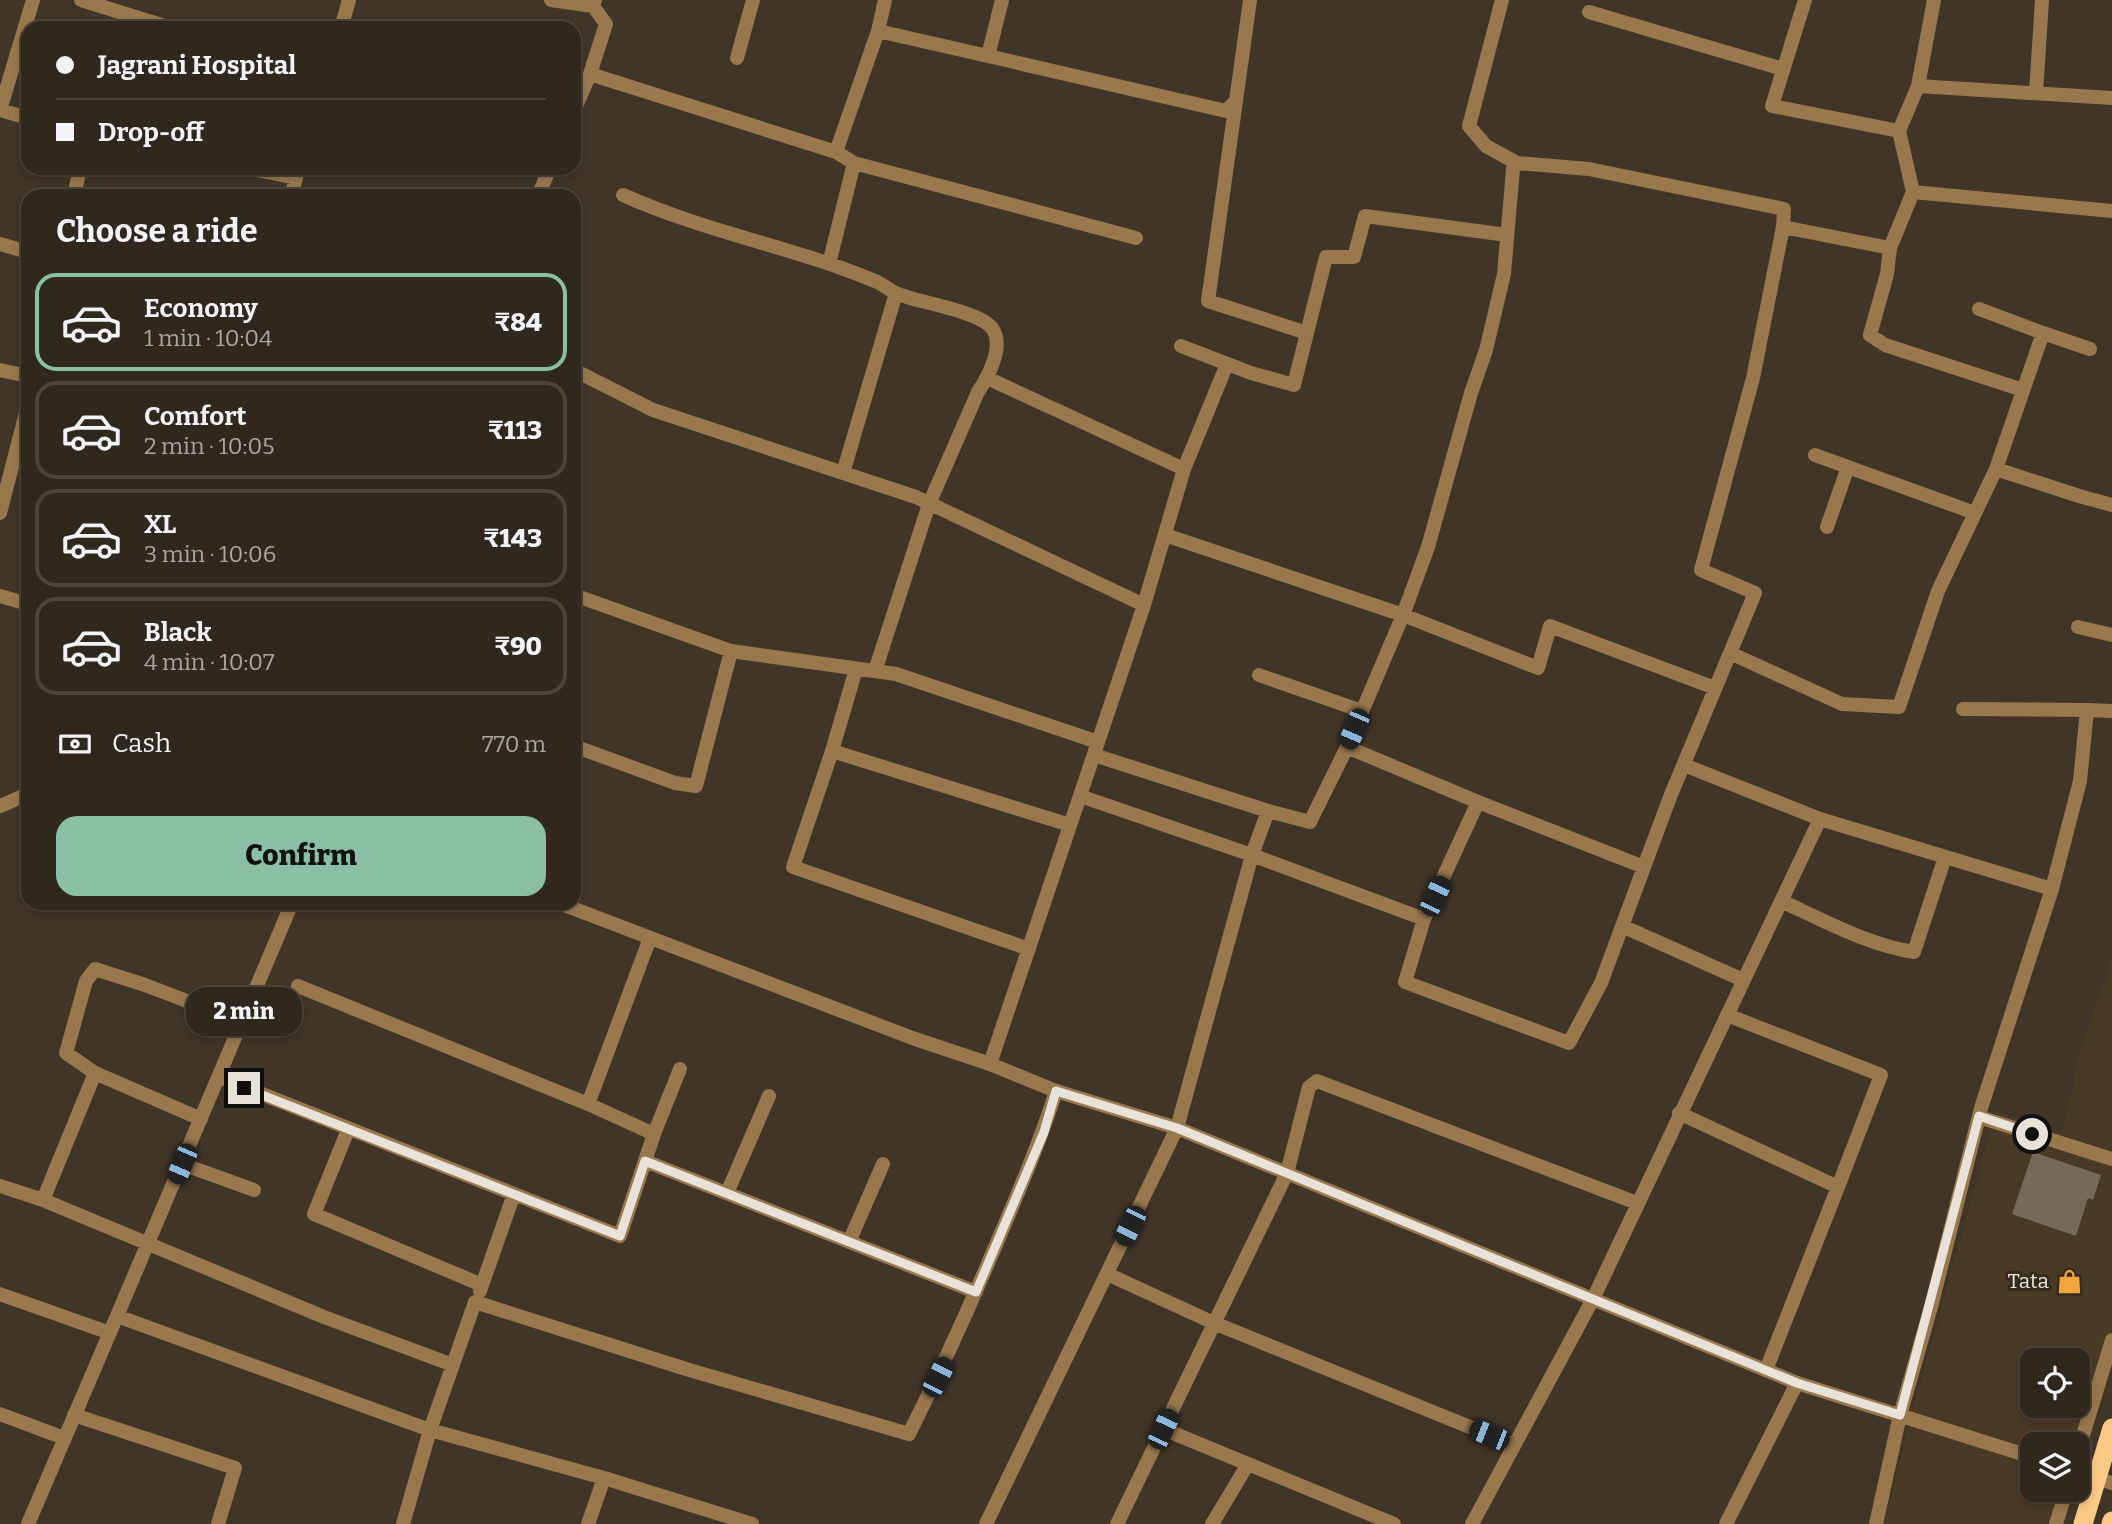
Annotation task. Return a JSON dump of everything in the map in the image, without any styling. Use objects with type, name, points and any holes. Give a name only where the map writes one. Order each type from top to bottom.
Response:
[{"type":"highway","points":[[2083,1524],[2105,1480],[2112,1428]]},
{"type":"street","points":[[27,21],[33,0]]},
{"type":"street","points":[[81,0],[149,21]]},
{"type":"street","points":[[343,21],[349,0]]},
{"type":"street","points":[[551,0],[594,3],[606,24],[590,74],[581,87]]},
{"type":"street","points":[[737,58],[752,0]]},
{"type":"street","points":[[835,152],[878,31],[886,0]]},
{"type":"street","points":[[988,56],[1002,0]]},
{"type":"street","points":[[1250,0],[1208,301],[1307,333]]},
{"type":"street","points":[[1478,802],[1424,919],[1405,982],[1569,1043],[1601,983],[1684,765],[1755,593],[1701,570],[1753,378],[1783,227],[1784,209],[1589,169],[1517,163],[1486,146],[1469,126],[1502,0]]},
{"type":"street","points":[[1805,0],[1772,106],[1899,131]]},
{"type":"street","points":[[1934,0],[1918,86],[1899,131],[1913,192],[1890,248],[1887,274],[1870,335],[1885,345],[2023,390]]},
{"type":"street","points":[[2036,93],[2042,0]]},
{"type":"street","points":[[1589,12],[1783,69]]},
{"type":"street","points":[[878,31],[1226,111],[1236,101]]},
{"type":"street","points":[[21,40],[0,110],[21,116]]},
{"type":"street","points":[[590,74],[835,152],[854,163],[1136,238]]},
{"type":"street","points":[[1918,86],[2112,98]]},
{"type":"street","points":[[830,264],[854,163]]},
{"type":"street","points":[[581,597],[731,651],[896,674],[1268,811],[1310,822],[1347,747],[1403,615],[1428,547],[1471,393],[1486,350],[1504,274],[1513,169],[1517,163]]},
{"type":"street","points":[[1913,192],[2112,211]]},
{"type":"street","points":[[623,195],[662,213],[830,264],[877,282],[897,293],[975,317],[991,326],[996,335],[997,347],[987,378],[978,392],[929,504],[875,671]]},
{"type":"street","points":[[1181,346],[1294,385],[1326,257],[1354,257],[1365,216],[1507,235]]},
{"type":"street","points":[[1783,227],[1890,248]]},
{"type":"street","points":[[0,244],[21,250]]},
{"type":"street","points":[[843,473],[897,293]]},
{"type":"street","points":[[1979,309],[2090,349]]},
{"type":"street","points":[[1730,653],[1842,704],[1899,707],[1938,591],[1996,469],[2043,333]]},
{"type":"street","points":[[990,1064],[1144,605],[1184,469],[1227,364]]},
{"type":"street","points":[[0,370],[21,374]]},
{"type":"street","points":[[581,374],[653,410],[929,504],[1144,605]]},
{"type":"street","points":[[987,378],[1184,469]]},
{"type":"street","points":[[1815,455],[1975,513]]},
{"type":"street","points":[[0,513],[21,459]]},
{"type":"street","points":[[1828,527],[1848,467]]},
{"type":"street","points":[[1996,469],[2112,505]]},
{"type":"street","points":[[1165,535],[1403,615],[1538,668],[1550,626],[1715,688]]},
{"type":"street","points":[[0,596],[21,602]]},
{"type":"street","points":[[2078,627],[2112,635]]},
{"type":"street","points":[[581,749],[675,783],[696,786],[731,651]]},
{"type":"street","points":[[856,669],[793,867],[1029,949]]},
{"type":"street","points":[[1259,675],[1362,711]]},
{"type":"street","points":[[1963,709],[2112,711]]},
{"type":"street","points":[[1876,1524],[1900,1415],[1979,1116],[2052,889],[2080,781],[2087,710]]},
{"type":"street","points":[[1347,747],[1644,867]]},
{"type":"street","points":[[832,751],[1070,825]]},
{"type":"street","points":[[1684,765],[1820,819],[2052,889]]},
{"type":"street","points":[[1080,796],[1252,855],[1424,919]]},
{"type":"street","points":[[0,806],[21,797]]},
{"type":"street","points":[[986,1524],[1177,1128],[1252,855],[1268,811]]},
{"type":"street","points":[[1472,1524],[1593,1298],[1820,819]]},
{"type":"street","points":[[1781,901],[1898,950],[1914,952],[1945,857]]},
{"type":"street","points":[[28,1524],[289,910]]},
{"type":"street","points":[[577,910],[1056,1091],[1177,1128],[1797,1383],[2020,1453]]},
{"type":"street","points":[[1622,926],[1743,980]]},
{"type":"street","points":[[588,1104],[650,938]]},
{"type":"street","points":[[201,1119],[96,1073],[66,1053],[86,981],[95,969],[242,1021]]},
{"type":"street","points":[[298,986],[588,1104],[654,1134]]},
{"type":"street","points":[[1727,1015],[1881,1075],[1766,1370]]},
{"type":"street","points":[[219,1077],[620,1236],[654,1134],[680,1069]]},
{"type":"street","points":[[43,1200],[96,1073]]},
{"type":"street","points":[[1117,1524],[1287,1173],[1309,1087],[1317,1081],[1637,1203]]},
{"type":"street","points":[[475,1302],[686,1369],[909,1434],[947,1359],[976,1292],[1044,1132],[1056,1091]]},
{"type":"street","points":[[727,1193],[769,1096]]},
{"type":"street","points":[[1679,1114],[1838,1187]]},
{"type":"street","points":[[1979,1116],[2112,1159]]},
{"type":"street","points":[[348,1130],[314,1214],[482,1285]]},
{"type":"street","points":[[645,1161],[976,1292]]},
{"type":"street","points":[[182,1164],[254,1190]]},
{"type":"street","points":[[849,1242],[883,1164]]},
{"type":"street","points":[[0,1186],[43,1200],[324,1317],[453,1365]]},
{"type":"street","points":[[403,1524],[430,1430],[514,1194]]},
{"type":"street","points":[[1107,1274],[1214,1323],[1514,1445]]},
{"type":"street","points":[[0,1294],[110,1333]]},
{"type":"street","points":[[117,1316],[430,1430],[604,1478],[752,1524]]},
{"type":"street","points":[[2084,1432],[2112,1340]]},
{"type":"street","points":[[1726,1524],[1797,1383]]},
{"type":"street","points":[[0,1414],[64,1438]]},
{"type":"street","points":[[74,1415],[235,1468],[218,1524]]},
{"type":"street","points":[[1163,1429],[1394,1524]]},
{"type":"street","points":[[1212,1524],[1248,1464]]},
{"type":"street","points":[[588,1524],[604,1478]]},
{"type":"street","points":[[2056,1524],[2063,1502]]},
{"type":"shaded area","points":[[2112,959],[2112,1328],[2090,1399],[2090,1348],[2020,1348],[2020,1418],[2084,1418],[2080,1432],[2020,1432],[2020,1502],[2058,1502],[2052,1524],[1884,1524],[1996,1111],[2063,1132],[2079,1055]]},
{"type":"building","points":[[2033,1152],[2101,1175],[2093,1200],[2088,1198],[2076,1236],[2012,1214]]},
{"type":"place","name":"Tata","points":[[2069,1281]]},
{"type":"route","points":[[244,1088],[620,1236],[645,1161],[976,1292],[1044,1132],[1056,1091],[1177,1128],[1797,1383],[1900,1415],[1931,1307],[1979,1116],[2032,1134]]}]
